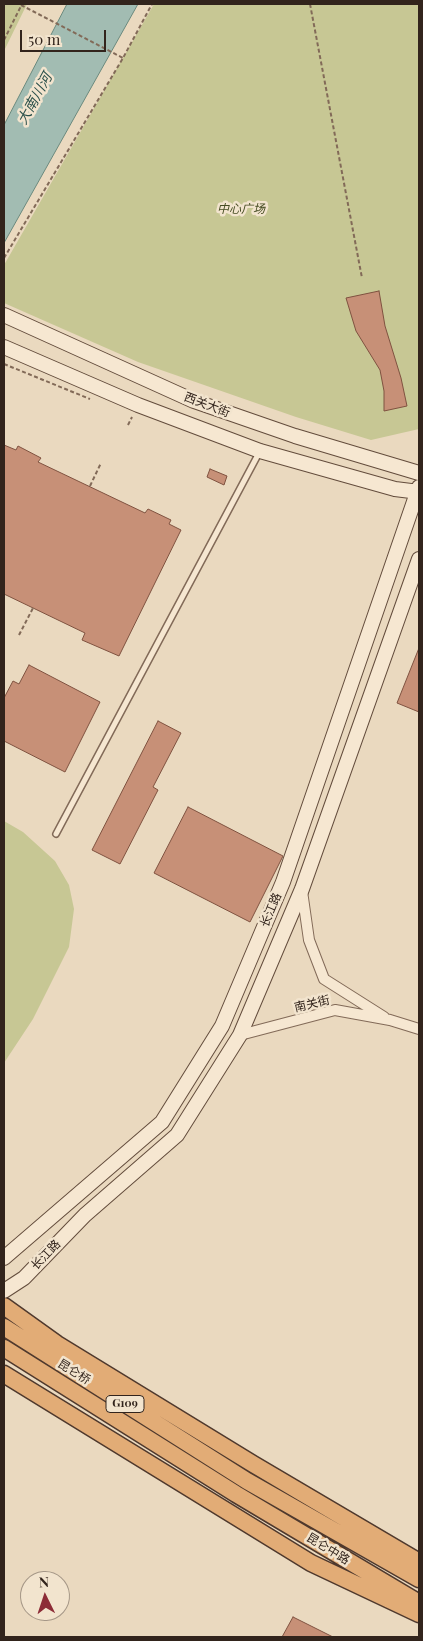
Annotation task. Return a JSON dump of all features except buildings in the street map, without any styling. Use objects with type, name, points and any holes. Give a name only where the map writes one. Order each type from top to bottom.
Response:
[{"type":"highway","points":[[4,1306],[92,1365],[253,1464],[419,1562]]},
{"type":"highway","name":"昆仑桥","points":[[4,1327],[247,1480]]},
{"type":"highway","name":"昆仑桥","points":[[4,1348],[236,1494]]},
{"type":"highway","points":[[4,1374],[311,1563],[419,1614]]},
{"type":"highway","name":"昆仑中路","points":[[247,1480],[419,1578]]},
{"type":"highway","name":"昆仑中路","points":[[236,1494],[419,1603]]},
{"type":"main road","name":"西关大街","points":[[4,315],[194,401],[295,436],[419,473]]},
{"type":"main road","points":[[4,347],[138,404],[260,451],[395,490],[419,490]]},
{"type":"main road","name":"长江路","points":[[4,1258],[162,1122],[222,1026],[283,882],[400,536],[419,490]]},
{"type":"main road","name":"长江路","points":[[4,1291],[24,1278],[85,1215],[177,1135],[240,1035],[302,889],[419,559]]},
{"type":"street","points":[[302,889],[309,940],[324,979],[390,1020]]},
{"type":"street","name":"南关街","points":[[240,1035],[335,1010],[390,1020],[419,1029]]},
{"type":"lane","points":[[56,834],[260,451]]},
{"type":"path","points":[[4,40],[22,4],[123,58]]},
{"type":"path","points":[[4,258],[123,58],[152,4]]},
{"type":"path","points":[[310,4],[362,278]]},
{"type":"path","points":[[128,425],[132,416]]},
{"type":"path","points":[[90,486],[101,463]]},
{"type":"path","points":[[19,635],[33,608]]},
{"type":"green space","points":[[4,4],[27,4],[4,51]]},
{"type":"green space","name":"中心广场","points":[[154,4],[419,4],[419,429],[371,440],[296,417],[138,362],[4,303],[4,265]]},
{"type":"green space","points":[[4,821],[23,832],[55,861],[69,885],[74,909],[69,947],[33,1019],[4,1063]]},
{"type":"water","name":"大南川河","points":[[67,4],[138,4],[4,243],[4,125]]}]
